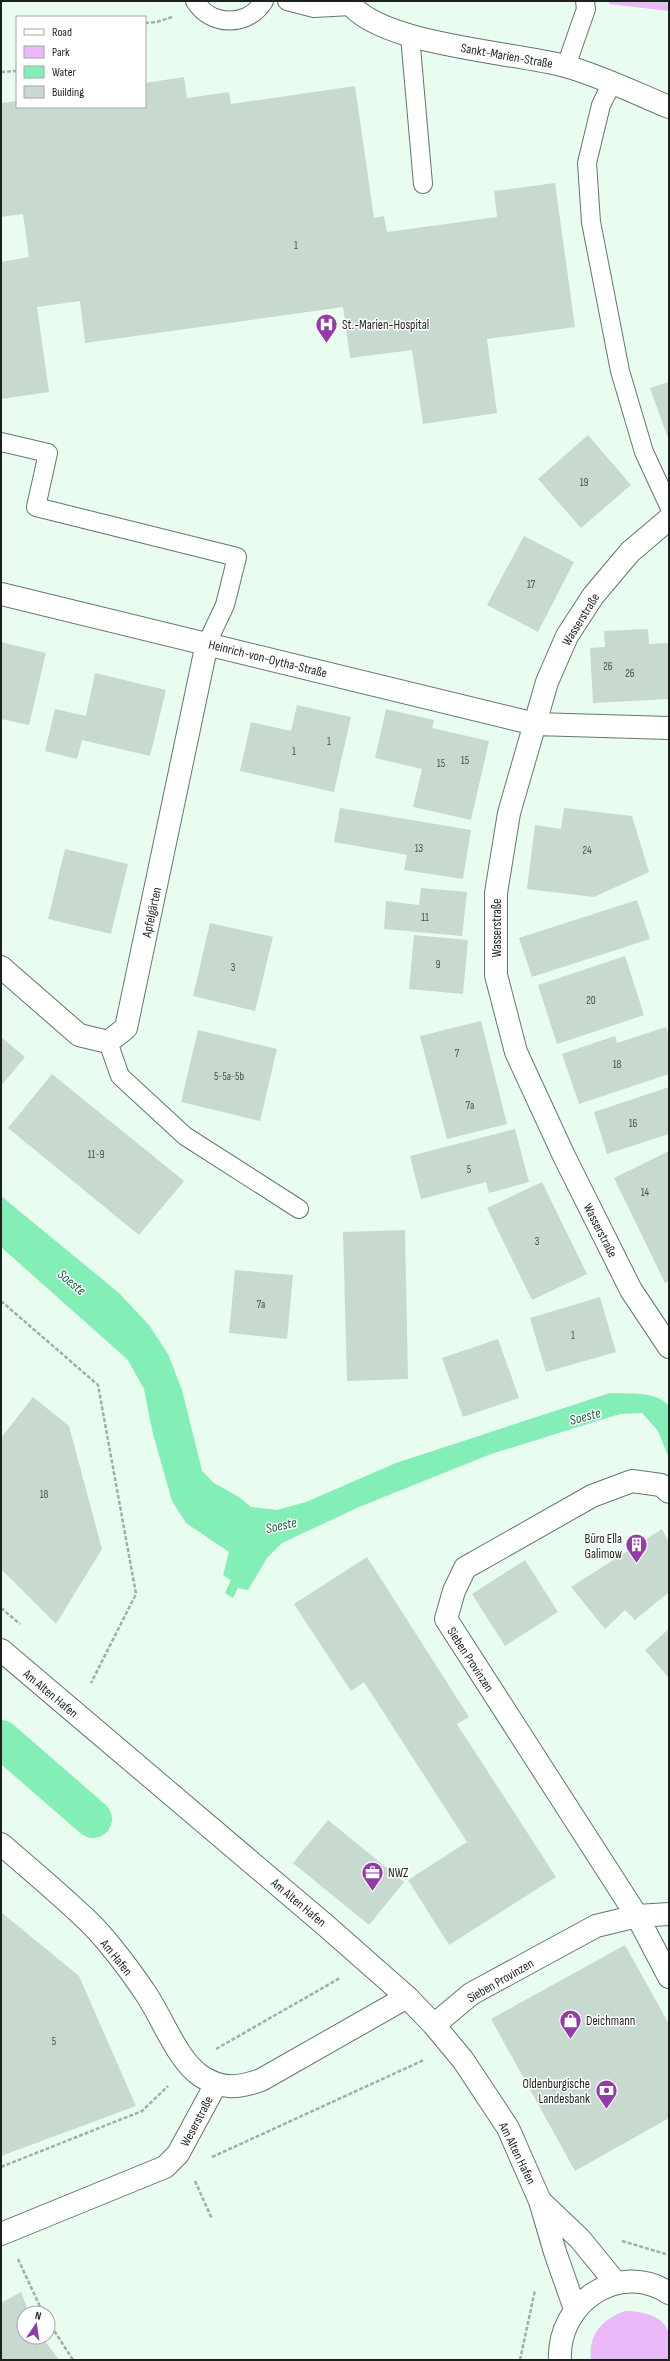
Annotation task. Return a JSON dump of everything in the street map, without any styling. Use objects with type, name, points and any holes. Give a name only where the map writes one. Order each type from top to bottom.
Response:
[{"type":"street","name":"Sankt-Marien-Straße","points":[[349,3],[378,23],[410,36],[523,56],[566,66],[612,83],[669,107]]},
{"type":"street","name":"Wasserstraße","points":[[669,519],[630,552],[593,596],[566,636],[547,682],[509,813],[496,893],[496,975],[516,1052],[564,1156],[631,1290],[669,1347]]},
{"type":"street","name":"Heinrich-von-Oytha-Straße","points":[[1,594],[535,724],[669,728]]},
{"type":"street","name":"Apfelgärten","points":[[108,1042],[126,1028],[207,643]]},
{"type":"street","points":[[1,967],[79,1035],[108,1042]]},
{"type":"street","name":"Sieben Provinzen","points":[[637,1916],[446,1619],[454,1591],[465,1568],[592,1496],[632,1481],[661,1486],[669,1492]]},
{"type":"street","name":"Am Alten Hafen","points":[[1,1650],[324,1924],[407,1997],[434,2025],[453,2049],[508,2128],[540,2201],[555,2252],[575,2309]]},
{"type":"street","name":"Am Hafen","points":[[1,1844],[89,1921],[145,1991],[189,2065],[201,2076],[216,2084]]},
{"type":"street","name":"Sieben Provinzen","points":[[434,2025],[471,1994],[596,1926],[637,1916],[669,1914]]},
{"type":"street","points":[[637,1916],[669,1977]]},
{"type":"street","name":"Weserstraße","points":[[1,2234],[165,2167],[178,2154],[216,2084],[228,2088],[241,2087],[261,2080],[407,1997]]},
{"type":"street","name":"Am Alten Hafen","points":[[540,2201],[580,2239],[616,2284]]},
{"type":"street","points":[[560,2360],[560,2348],[564,2328],[575,2309],[593,2293],[616,2284],[639,2282],[662,2288],[669,2294]]},
{"type":"lane","points":[[195,1],[199,8],[210,16],[230,20],[250,16],[264,1]]},
{"type":"lane","points":[[287,1],[314,8],[349,3]]},
{"type":"lane","points":[[566,66],[586,9],[584,1]]},
{"type":"lane","points":[[410,36],[423,184]]},
{"type":"lane","points":[[612,83],[601,105],[587,163],[591,222],[620,371],[644,452],[669,506]]},
{"type":"lane","points":[[1,442],[48,453],[36,507],[237,557],[225,606],[207,643]]},
{"type":"lane","points":[[108,1042],[120,1076],[185,1136],[299,1209]]},
{"type":"path","points":[[1,72],[16,71]]},
{"type":"path","points":[[1,1301],[98,1385],[136,1594],[91,1684]]},
{"type":"path","points":[[212,2219],[194,2179],[199,2164],[414,2063],[453,2049]]},
{"type":"path","points":[[178,2154],[199,2164]]},
{"type":"path","points":[[17,2255],[39,2305]]},
{"type":"path","points":[[56,2333],[73,2360]]},
{"type":"green space","points":[[609,1],[669,1],[669,11],[609,4]]},
{"type":"green space","points":[[625,2311],[645,2313],[663,2323],[667,2328],[669,2335],[669,2360],[591,2360],[592,2343],[598,2329],[603,2323]]},
{"type":"water","name":"Soeste","points":[[1,1196],[119,1293],[149,1325],[168,1354],[182,1390],[202,1471],[214,1483],[239,1497],[251,1507],[277,1510],[306,1502],[396,1463],[610,1393],[642,1394],[664,1401],[669,1406],[669,1458],[658,1431],[642,1413],[620,1414],[491,1454],[359,1507],[282,1543],[267,1558],[248,1590],[238,1588],[233,1598],[225,1593],[231,1580],[223,1575],[229,1552],[186,1523],[172,1501],[153,1434],[144,1389],[128,1360],[1,1247]]},
{"type":"building","points":[[669,1],[669,5],[644,2]]},
{"type":"building","points":[[184,77],[187,98],[229,92],[231,104],[355,86],[374,218],[384,216],[387,232],[497,217],[494,191],[555,183],[575,327],[487,339],[497,413],[423,424],[412,350],[350,358],[343,307],[85,343],[80,301],[37,307],[49,392],[1,399],[1,262],[29,257],[23,214],[1,217],[1,103],[16,101],[16,108],[146,108],[146,83]]},
{"type":"building","points":[[669,382],[669,441],[650,388]]},
{"type":"building","points":[[588,435],[631,485],[581,528],[538,479]]},
{"type":"building","points":[[524,536],[574,562],[538,632],[487,605]]},
{"type":"building","points":[[648,629],[649,644],[669,643],[669,699],[593,703],[590,648],[605,647],[604,631]]},
{"type":"building","points":[[1,642],[46,653],[29,725],[1,719]]},
{"type":"building","points":[[95,673],[166,690],[150,756],[82,740],[77,759],[45,751],[55,709],[86,716]]},
{"type":"building","points":[[297,705],[351,717],[334,792],[240,771],[251,722],[291,731]]},
{"type":"building","points":[[386,709],[434,720],[432,728],[489,741],[471,820],[413,807],[422,769],[375,758]]},
{"type":"building","points":[[340,808],[471,830],[463,879],[404,870],[407,855],[334,842]]},
{"type":"building","points":[[564,808],[632,816],[649,872],[594,897],[527,889],[535,825],[561,829]]},
{"type":"building","points":[[65,849],[128,864],[111,934],[48,919]]},
{"type":"building","points":[[421,888],[467,892],[462,936],[384,929],[386,901],[419,905]]},
{"type":"building","points":[[637,900],[650,939],[532,977],[519,938]]},
{"type":"building","points":[[210,923],[273,937],[255,1011],[193,996]]},
{"type":"building","points":[[414,935],[468,940],[463,994],[409,989]]},
{"type":"building","points":[[625,956],[644,1015],[557,1044],[538,985]]},
{"type":"building","points":[[481,1021],[507,1124],[447,1139],[420,1036]]},
{"type":"building","points":[[666,1027],[669,1036],[669,1074],[579,1104],[562,1054],[615,1036],[617,1043]]},
{"type":"building","points":[[198,1030],[277,1049],[260,1121],[181,1102]]},
{"type":"building","points":[[1,1037],[25,1057],[1,1086]]},
{"type":"building","points":[[52,1074],[184,1181],[139,1235],[8,1128]]},
{"type":"building","points":[[669,1087],[669,1134],[607,1154],[594,1112]]},
{"type":"building","points":[[515,1129],[529,1182],[489,1193],[486,1182],[421,1199],[410,1156]]},
{"type":"building","points":[[669,1151],[669,1281],[665,1283],[614,1178]]},
{"type":"building","points":[[542,1182],[587,1274],[532,1300],[487,1208]]},
{"type":"building","points":[[405,1230],[408,1379],[347,1381],[343,1232]]},
{"type":"building","points":[[235,1270],[293,1275],[287,1339],[229,1333]]},
{"type":"building","points":[[600,1297],[616,1352],[546,1372],[530,1318]]},
{"type":"building","points":[[498,1339],[519,1398],[463,1417],[442,1358]]},
{"type":"building","points":[[33,1397],[69,1426],[102,1549],[56,1624],[1,1569],[1,1438]]},
{"type":"building","name":"Büro Ella Galimow","points":[[662,1529],[669,1543],[669,1592],[635,1620],[625,1610],[605,1629],[571,1587]]},
{"type":"building","points":[[367,1557],[469,1717],[457,1724],[556,1877],[449,1945],[408,1880],[467,1842],[364,1682],[351,1691],[294,1604]]},
{"type":"building","points":[[525,1560],[558,1612],[505,1646],[472,1594]]},
{"type":"building","points":[[669,1629],[669,1678],[645,1650]]},
{"type":"building","points":[[328,1820],[404,1882],[369,1925],[293,1863]]},
{"type":"building","points":[[1,1912],[79,1976],[136,2106],[1,2156]]},
{"type":"building","points":[[625,1945],[669,2024],[669,2118],[575,2171],[491,2019]]},
{"type":"building","points":[[21,2292],[26,2305],[16,2305],[16,2345],[48,2345],[59,2360],[1,2360],[1,2303]]},
{"type":"waterway","points":[[1,1739],[93,1819]]},
{"type":"place","name":"St.-Marien-Hospital","points":[[327,344]]},
{"type":"place","name":"Büro Ella Galimow","points":[[637,1564]]},
{"type":"place","name":"NWZ","points":[[373,1892]]},
{"type":"place","name":"Deichmann","points":[[571,2040]]},
{"type":"place","name":"Oldenburgische Landesbank","points":[[606,2110]]}]
